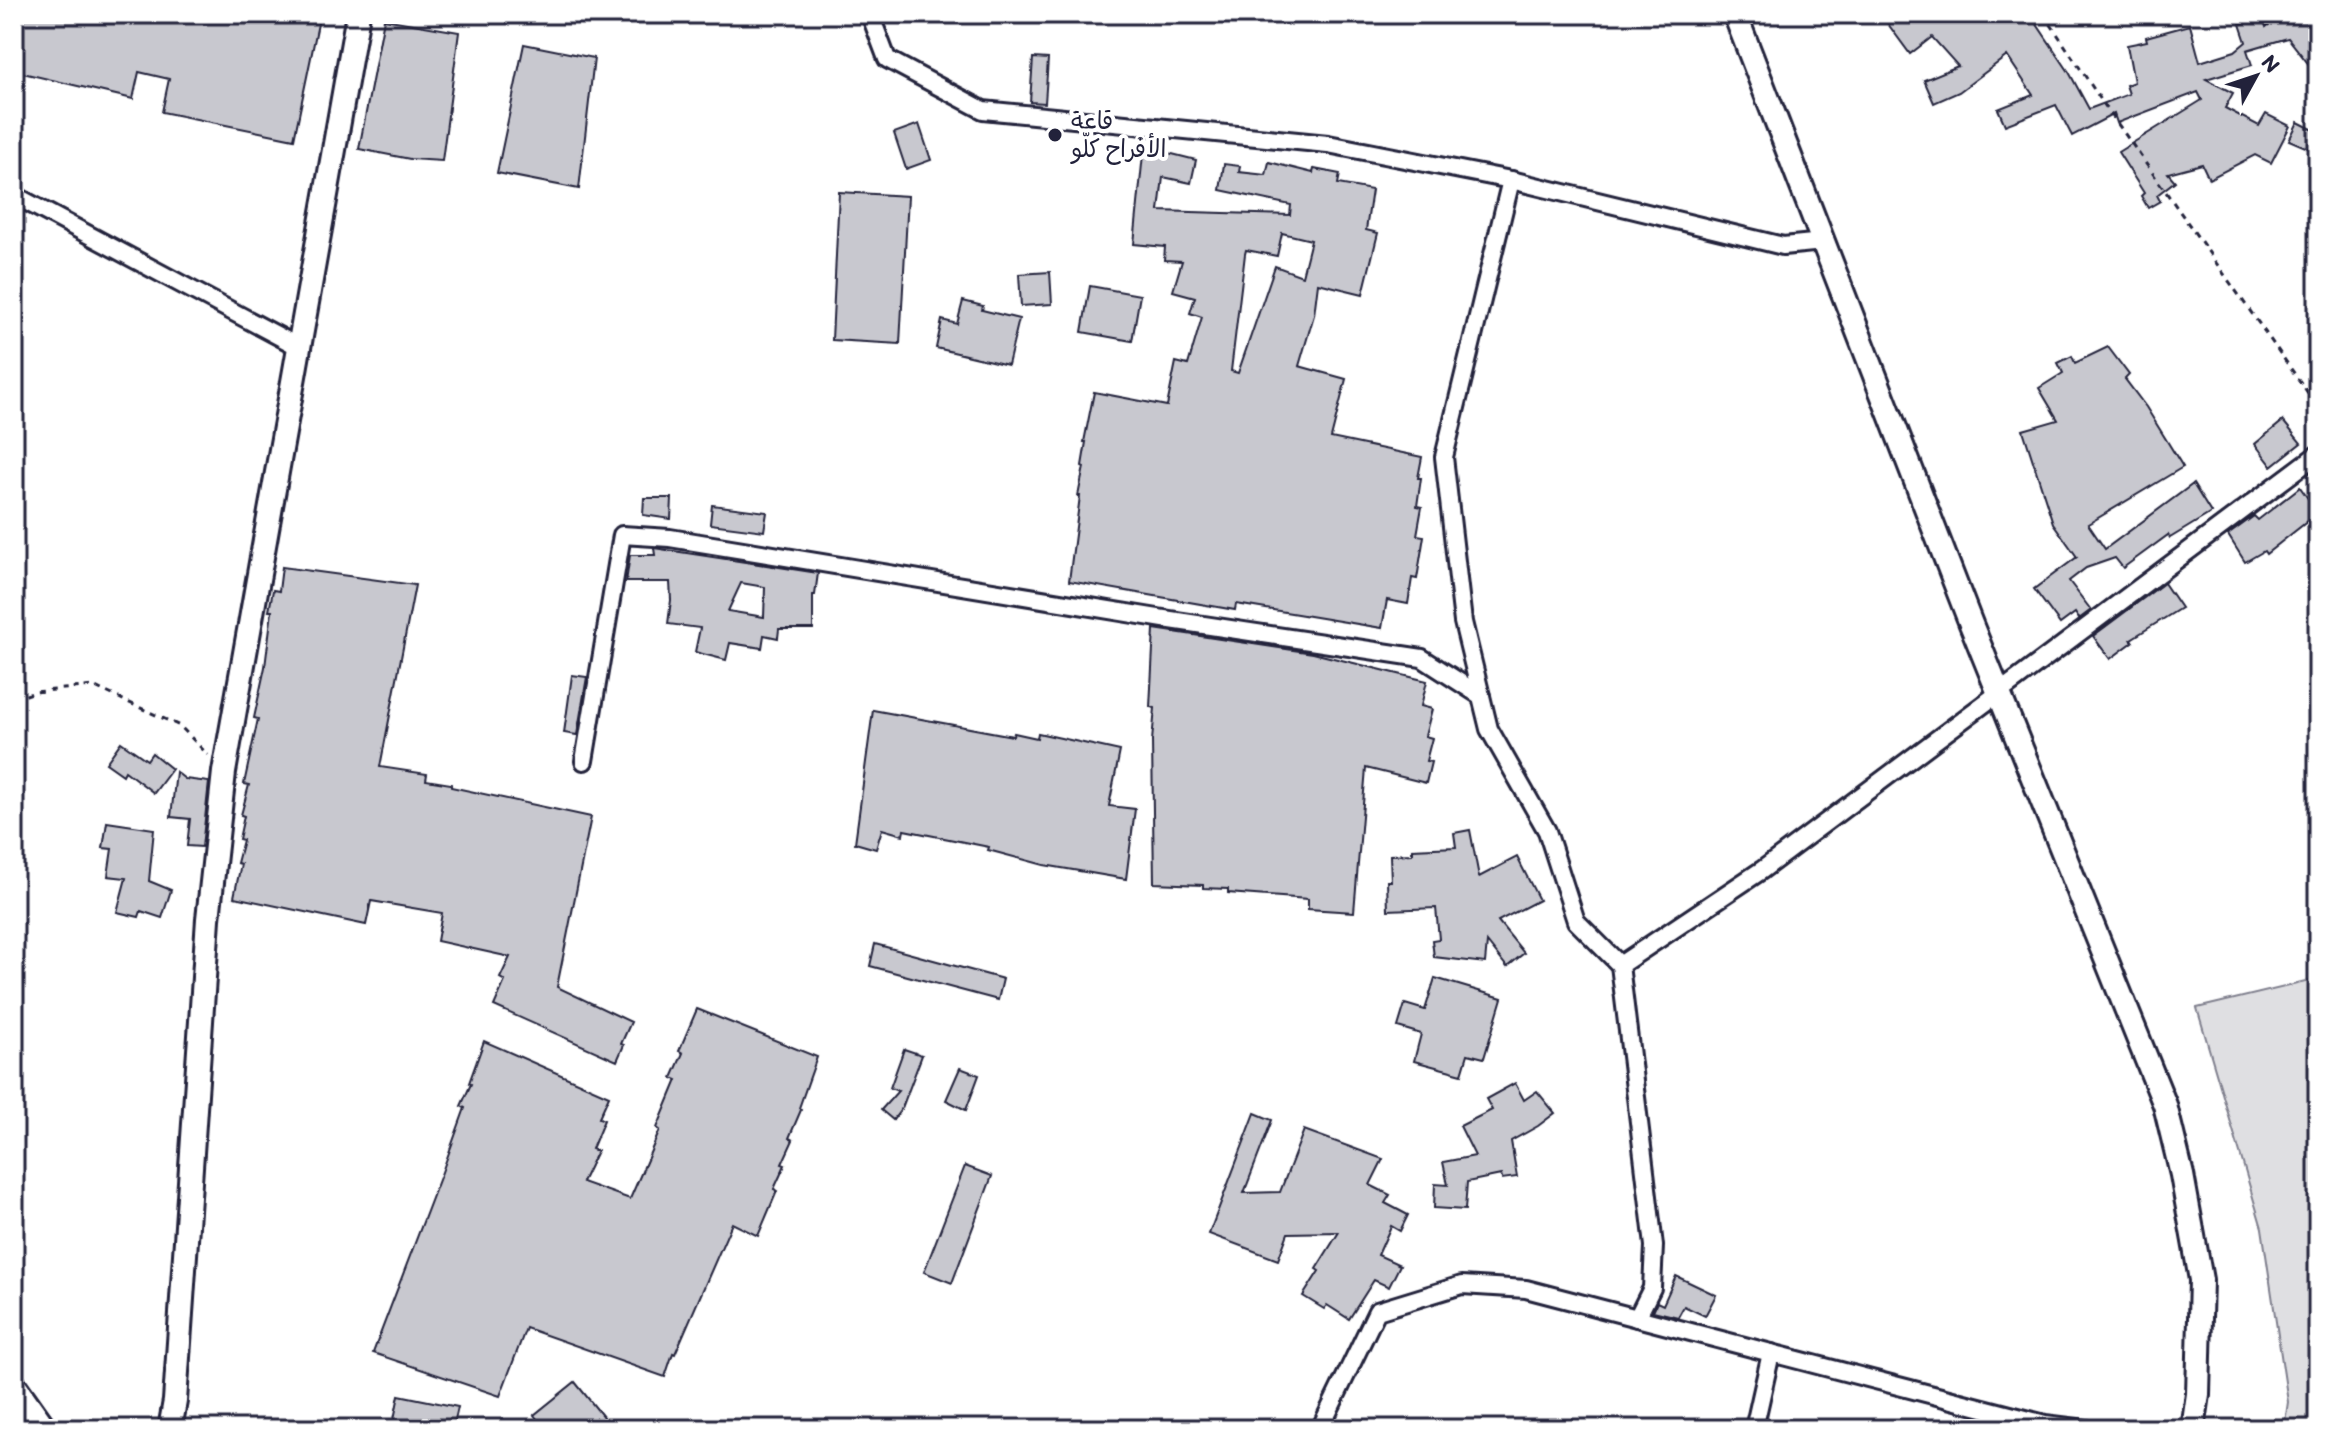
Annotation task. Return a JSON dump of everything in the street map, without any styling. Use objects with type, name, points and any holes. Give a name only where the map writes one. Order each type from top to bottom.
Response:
[{"type":"main road","points":[[170,1429],[176,1385],[208,919],[224,772],[358,14]]},
{"type":"main road","points":[[1735,14],[1999,695],[2165,1105],[2182,1175],[2201,1280],[2198,1394],[2193,1429]]},
{"type":"main road","points":[[14,1388],[43,1429]]},
{"type":"street","points":[[870,14],[887,59],[983,110],[1328,144],[1511,180],[1783,246],[1823,242]]},
{"type":"street","points":[[1511,180],[1444,457],[1463,622],[1489,729],[1547,831],[1576,921],[1620,965],[1654,1246],[1652,1288],[1637,1318]]},
{"type":"street","points":[[14,195],[299,347]]},
{"type":"street","points":[[1620,965],[1762,870],[2318,454]]},
{"type":"street","points":[[584,761],[622,535],[670,538],[1148,617],[1422,658],[1481,696]]},
{"type":"street","points":[[1320,1429],[1377,1311],[1462,1285],[1526,1289],[2045,1424],[2086,1429]]},
{"type":"street","points":[[1754,1429],[1771,1353]]},
{"type":"path","points":[[2044,14],[2103,103],[2318,407]]},
{"type":"path","points":[[14,699],[35,692],[93,686],[180,726],[224,772]]},
{"type":"shaded area","points":[[2318,979],[2318,1429],[2284,1429],[2288,1402],[2262,1228],[2197,1008]]},
{"type":"building","points":[[14,14],[320,14],[294,139],[162,112],[169,79],[139,72],[133,99],[14,71]]},
{"type":"building","points":[[1892,14],[2030,14],[2069,72],[2089,109],[2129,94],[2126,85],[2134,82],[2127,45],[2190,25],[2200,62],[2235,51],[2246,42],[2240,24],[2263,18],[2266,27],[2282,14],[2305,14],[2318,30],[2318,76],[2288,38],[2247,50],[2252,65],[2206,79],[2233,93],[2225,108],[2259,126],[2266,114],[2290,126],[2271,163],[2255,155],[2209,179],[2202,164],[2168,173],[2175,181],[2157,195],[2160,201],[2148,208],[2141,196],[2144,193],[2118,152],[2202,100],[2198,92],[2117,123],[2114,114],[2072,136],[2056,105],[2005,125],[1998,109],[2033,95],[2007,56],[1959,92],[1934,103],[1924,80],[1958,66],[1932,37],[1910,54],[1885,20]]},
{"type":"building","points":[[384,19],[459,32],[442,161],[410,159],[359,149]]},
{"type":"building","points":[[524,44],[594,58],[579,189],[497,173]]},
{"type":"building","points":[[1033,58],[1048,59],[1045,103],[1030,102]]},
{"type":"building","points":[[2298,122],[2318,132],[2310,149],[2289,140]]},
{"type":"building","points":[[919,124],[931,160],[906,169],[894,133]]},
{"type":"building","points":[[1144,144],[1169,147],[1168,153],[1196,160],[1191,183],[1163,177],[1159,211],[1290,215],[1291,205],[1220,190],[1224,164],[1240,166],[1239,172],[1266,175],[1269,162],[1313,173],[1314,169],[1340,174],[1338,184],[1372,190],[1366,230],[1378,233],[1363,294],[1318,283],[1314,315],[1299,366],[1346,379],[1331,438],[1422,457],[1417,506],[1422,507],[1417,535],[1424,536],[1417,579],[1412,578],[1408,604],[1387,600],[1382,628],[1236,604],[1235,610],[1069,581],[1084,467],[1084,442],[1094,392],[1167,406],[1176,362],[1188,365],[1202,317],[1190,313],[1195,297],[1173,291],[1182,261],[1164,260],[1165,247],[1134,244]],"holes":[[[1282,233],[1311,240],[1302,276],[1275,266],[1238,373],[1231,371],[1246,250],[1277,256]]]},
{"type":"building","points":[[839,192],[908,196],[900,344],[832,340]]},
{"type":"building","points":[[1050,272],[1052,304],[1021,306],[1019,274]]},
{"type":"building","points":[[1090,286],[1140,295],[1132,341],[1082,332]]},
{"type":"building","points":[[963,301],[983,306],[982,310],[1019,319],[1008,365],[936,348],[942,320],[957,324]]},
{"type":"building","points":[[2108,347],[2129,375],[2125,379],[2183,467],[2088,524],[2105,549],[2193,484],[2211,513],[2170,538],[2168,535],[2123,568],[2115,558],[2086,568],[2069,581],[2091,610],[2079,619],[2075,613],[2060,624],[2034,589],[2077,557],[2053,523],[2023,430],[2058,420],[2039,388],[2063,373],[2058,363],[2072,356],[2075,363]]},
{"type":"building","points":[[2283,421],[2301,443],[2272,466],[2255,444]]},
{"type":"building","points":[[2300,487],[2318,513],[2266,554],[2264,551],[2245,562],[2228,535],[2254,516],[2258,520]]},
{"type":"building","points":[[644,498],[672,498],[671,519],[643,515]]},
{"type":"building","points":[[712,505],[767,512],[764,531],[710,524]]},
{"type":"building","points":[[654,548],[818,573],[813,595],[813,629],[779,629],[778,638],[764,635],[762,648],[730,643],[726,660],[695,652],[700,628],[668,624],[670,582],[626,582],[630,555],[655,555]],"holes":[[[741,583],[765,587],[764,617],[728,611]]]},
{"type":"building","points":[[282,567],[415,585],[380,767],[427,774],[426,780],[451,784],[451,787],[591,817],[557,987],[631,1022],[617,1061],[494,1006],[505,981],[500,978],[510,957],[437,941],[442,913],[371,901],[366,925],[234,897],[241,864],[237,863],[243,840],[239,839],[244,816],[241,815],[249,785],[244,784],[258,719],[254,718],[265,667],[272,611],[269,611],[273,590],[279,591]]},
{"type":"building","points":[[2164,583],[2181,608],[2131,639],[2133,642],[2110,659],[2093,636]]},
{"type":"building","points":[[1154,629],[1313,653],[1427,681],[1421,706],[1432,709],[1425,736],[1432,738],[1426,761],[1431,762],[1426,783],[1366,768],[1354,912],[1308,909],[1308,899],[1228,893],[1228,889],[1203,888],[1203,885],[1154,883],[1152,741],[1155,708],[1150,707]]},
{"type":"building","points":[[572,675],[587,677],[577,735],[564,733]]},
{"type":"building","points":[[873,710],[1013,736],[1014,733],[1037,738],[1038,733],[1120,751],[1109,806],[1135,809],[1126,879],[1044,865],[988,850],[989,847],[904,830],[903,835],[882,829],[876,849],[855,843]]},
{"type":"building","points":[[121,742],[147,760],[152,753],[172,769],[154,793],[125,771],[123,775],[106,763]]},
{"type":"building","points":[[176,772],[185,779],[209,782],[202,847],[187,846],[190,819],[171,817]]},
{"type":"building","points":[[107,822],[154,829],[149,881],[171,890],[162,918],[141,911],[139,917],[117,912],[126,878],[108,876],[112,849],[103,848]]},
{"type":"building","points":[[1470,830],[1479,877],[1517,857],[1539,900],[1498,921],[1524,953],[1507,967],[1487,942],[1485,963],[1434,957],[1432,940],[1439,939],[1436,908],[1388,910],[1390,855],[1412,854],[1412,849],[1456,847],[1454,833]]},
{"type":"building","points":[[875,944],[1003,979],[998,1000],[870,966]]},
{"type":"building","points":[[1435,978],[1502,998],[1484,1058],[1468,1054],[1462,1074],[1414,1061],[1421,1034],[1398,1027],[1405,1004],[1425,1010]]},
{"type":"building","points":[[697,1009],[817,1057],[789,1138],[793,1140],[774,1189],[777,1191],[758,1236],[732,1223],[665,1377],[526,1328],[500,1396],[373,1353],[465,1108],[461,1106],[484,1041],[609,1096],[599,1118],[604,1120],[592,1149],[597,1151],[582,1182],[630,1199],[660,1130],[657,1128],[677,1080],[672,1078],[683,1053],[679,1051]]},
{"type":"building","points":[[904,1049],[922,1055],[902,1108],[893,1120],[881,1110],[898,1091],[890,1088]]},
{"type":"building","points":[[960,1068],[979,1075],[966,1110],[946,1100]]},
{"type":"building","points":[[1515,1083],[1524,1100],[1537,1091],[1555,1113],[1511,1141],[1517,1177],[1502,1179],[1501,1175],[1467,1182],[1465,1210],[1434,1208],[1435,1184],[1448,1185],[1443,1162],[1475,1156],[1460,1126],[1492,1110],[1486,1099]]},
{"type":"building","points":[[1255,1113],[1272,1120],[1244,1193],[1280,1192],[1304,1130],[1383,1159],[1370,1185],[1390,1195],[1385,1203],[1408,1215],[1400,1231],[1391,1226],[1378,1255],[1400,1265],[1389,1287],[1374,1280],[1349,1319],[1327,1305],[1324,1309],[1303,1296],[1339,1232],[1288,1233],[1278,1260],[1209,1234]]},
{"type":"building","points":[[965,1166],[992,1176],[952,1283],[924,1272]]},
{"type":"building","points":[[1676,1276],[1716,1295],[1705,1316],[1684,1306],[1678,1317],[1653,1311],[1657,1302],[1663,1305]]},
{"type":"building","points":[[575,1382],[604,1418],[592,1422],[598,1429],[545,1429],[534,1415]]},
{"type":"building","points":[[399,1395],[458,1407],[453,1429],[392,1429]]},
{"type":"place","name":"قاعة الأفراح كلّو","points":[[1055,135]]}]
